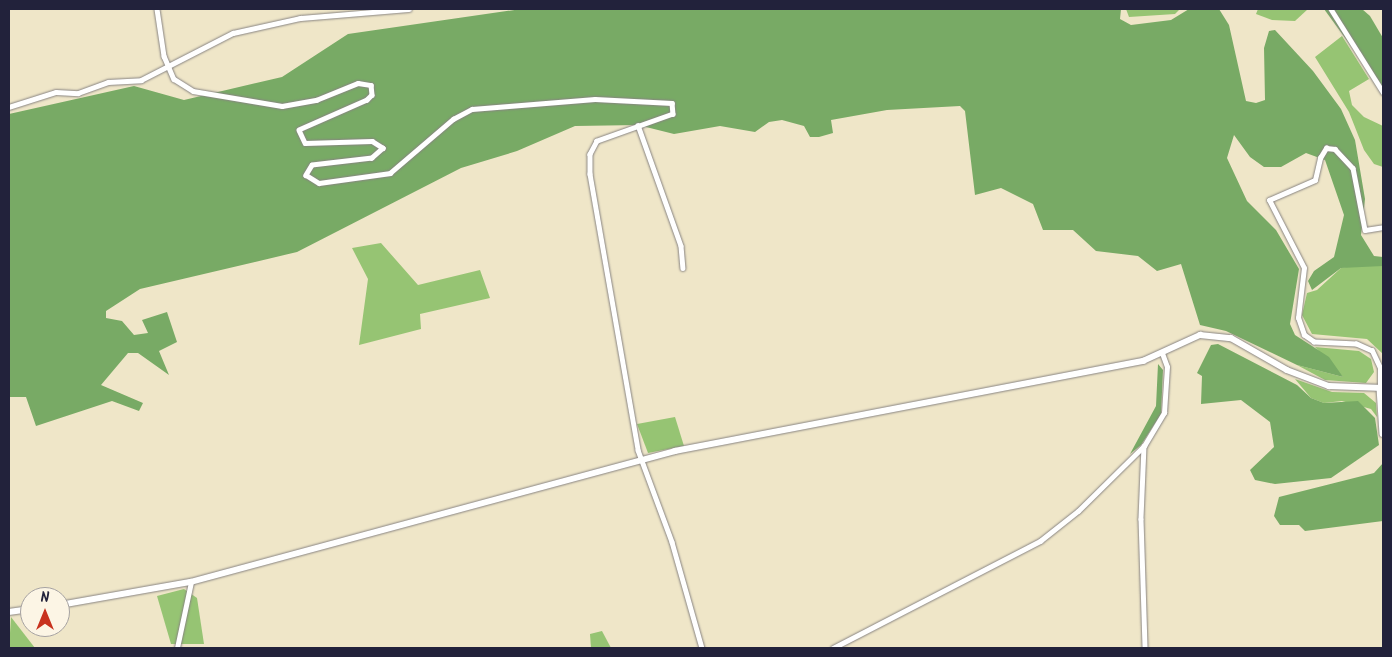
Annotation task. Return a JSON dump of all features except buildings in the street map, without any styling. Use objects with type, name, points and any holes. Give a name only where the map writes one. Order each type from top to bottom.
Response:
[{"type":"street","points":[[157,9],[168,66],[174,79],[193,91],[282,106],[316,100],[358,83],[371,85],[372,95],[367,100],[300,130],[305,143],[372,141],[383,148],[372,158],[312,165],[306,175],[319,183],[390,173],[453,119],[472,109],[595,99],[672,103],[673,114],[597,141],[590,154],[590,174],[642,461],[672,542],[702,648]]},
{"type":"street","points":[[9,107],[56,92],[78,92],[108,82],[141,80],[233,33],[300,18],[409,9]]},
{"type":"street","points":[[1332,9],[1383,92]]},
{"type":"street","points":[[638,125],[681,246],[683,268]]},
{"type":"street","points":[[1383,226],[1365,230],[1353,168],[1336,149],[1326,148],[1315,180],[1269,200],[1304,268],[1298,318],[1304,335],[1314,342],[1356,344],[1372,351],[1380,368],[1383,434]]},
{"type":"street","points":[[70,603],[191,582],[642,461],[1108,369],[1162,354],[1188,339],[1216,335],[1308,380],[1347,388],[1382,388]]},
{"type":"street","points":[[833,648],[1040,541],[1144,446],[1164,413],[1167,367],[1162,354]]},
{"type":"street","points":[[1144,446],[1140,519],[1145,648]]},
{"type":"street","points":[[177,648],[191,582]]},
{"type":"green space","points":[[521,9],[1121,9],[1120,19],[1131,25],[1171,20],[1189,9],[1219,9],[1229,25],[1246,101],[1256,103],[1265,100],[1264,48],[1269,31],[1275,30],[1313,71],[1341,109],[1355,140],[1365,199],[1361,235],[1374,256],[1383,257],[1383,266],[1341,268],[1312,290],[1308,281],[1314,271],[1334,257],[1344,215],[1325,160],[1306,153],[1281,167],[1264,167],[1250,157],[1234,135],[1227,158],[1247,201],[1276,230],[1299,269],[1290,324],[1295,335],[1329,357],[1343,377],[1297,365],[1226,331],[1200,325],[1181,264],[1157,271],[1138,256],[1096,251],[1073,230],[1043,230],[1033,204],[1001,188],[975,195],[965,111],[960,106],[887,110],[831,120],[833,133],[819,137],[810,137],[804,126],[782,120],[769,122],[755,132],[720,126],[674,134],[638,125],[575,126],[517,151],[461,168],[297,252],[140,289],[106,311],[106,318],[122,321],[134,335],[148,333],[142,320],[167,312],[177,342],[159,351],[169,375],[138,353],[128,353],[101,385],[143,403],[139,411],[112,401],[36,426],[26,397],[9,397],[9,114],[134,86],[184,100],[282,77],[348,34]]},
{"type":"green space","points":[[1126,9],[1180,9],[1175,14],[1129,17]]},
{"type":"green space","points":[[1258,9],[1308,9],[1295,21],[1272,20],[1256,14]]},
{"type":"green space","points":[[1324,9],[1362,9],[1370,16],[1383,38],[1383,90]]},
{"type":"green space","points":[[1342,36],[1369,79],[1349,91],[1352,105],[1364,117],[1383,126],[1383,167],[1374,164],[1364,150],[1349,112],[1315,57]]},
{"type":"green space","points":[[381,243],[418,285],[480,270],[490,298],[420,314],[421,329],[359,345],[368,279],[352,248]]},
{"type":"green space","points":[[1362,264],[1383,266],[1383,354],[1367,339],[1312,334],[1302,315],[1307,293],[1317,290],[1341,268]]},
{"type":"green space","points":[[1218,344],[1297,385],[1311,398],[1324,403],[1358,401],[1375,418],[1379,445],[1331,478],[1275,484],[1255,480],[1250,470],[1274,447],[1270,422],[1241,400],[1201,404],[1202,376],[1197,373],[1211,345]]},
{"type":"green space","points":[[1315,347],[1359,351],[1371,359],[1374,372],[1366,383],[1325,380],[1297,365],[1343,377]]},
{"type":"green space","points":[[1158,364],[1163,370],[1161,414],[1141,445],[1130,454],[1156,406]]},
{"type":"green space","points":[[1295,379],[1332,392],[1364,393],[1376,403],[1377,417],[1371,409],[1342,401],[1324,403],[1311,398]]},
{"type":"green space","points":[[675,417],[684,446],[648,453],[637,424]]},
{"type":"green space","points":[[1383,463],[1383,521],[1305,531],[1299,525],[1280,525],[1274,516],[1279,497],[1374,473]]},
{"type":"green space","points":[[184,589],[197,598],[204,644],[171,644],[157,596]]},
{"type":"green space","points":[[11,617],[20,629],[20,637],[26,637],[35,648],[9,648]]},
{"type":"green space","points":[[602,631],[611,648],[591,648],[590,634]]}]
